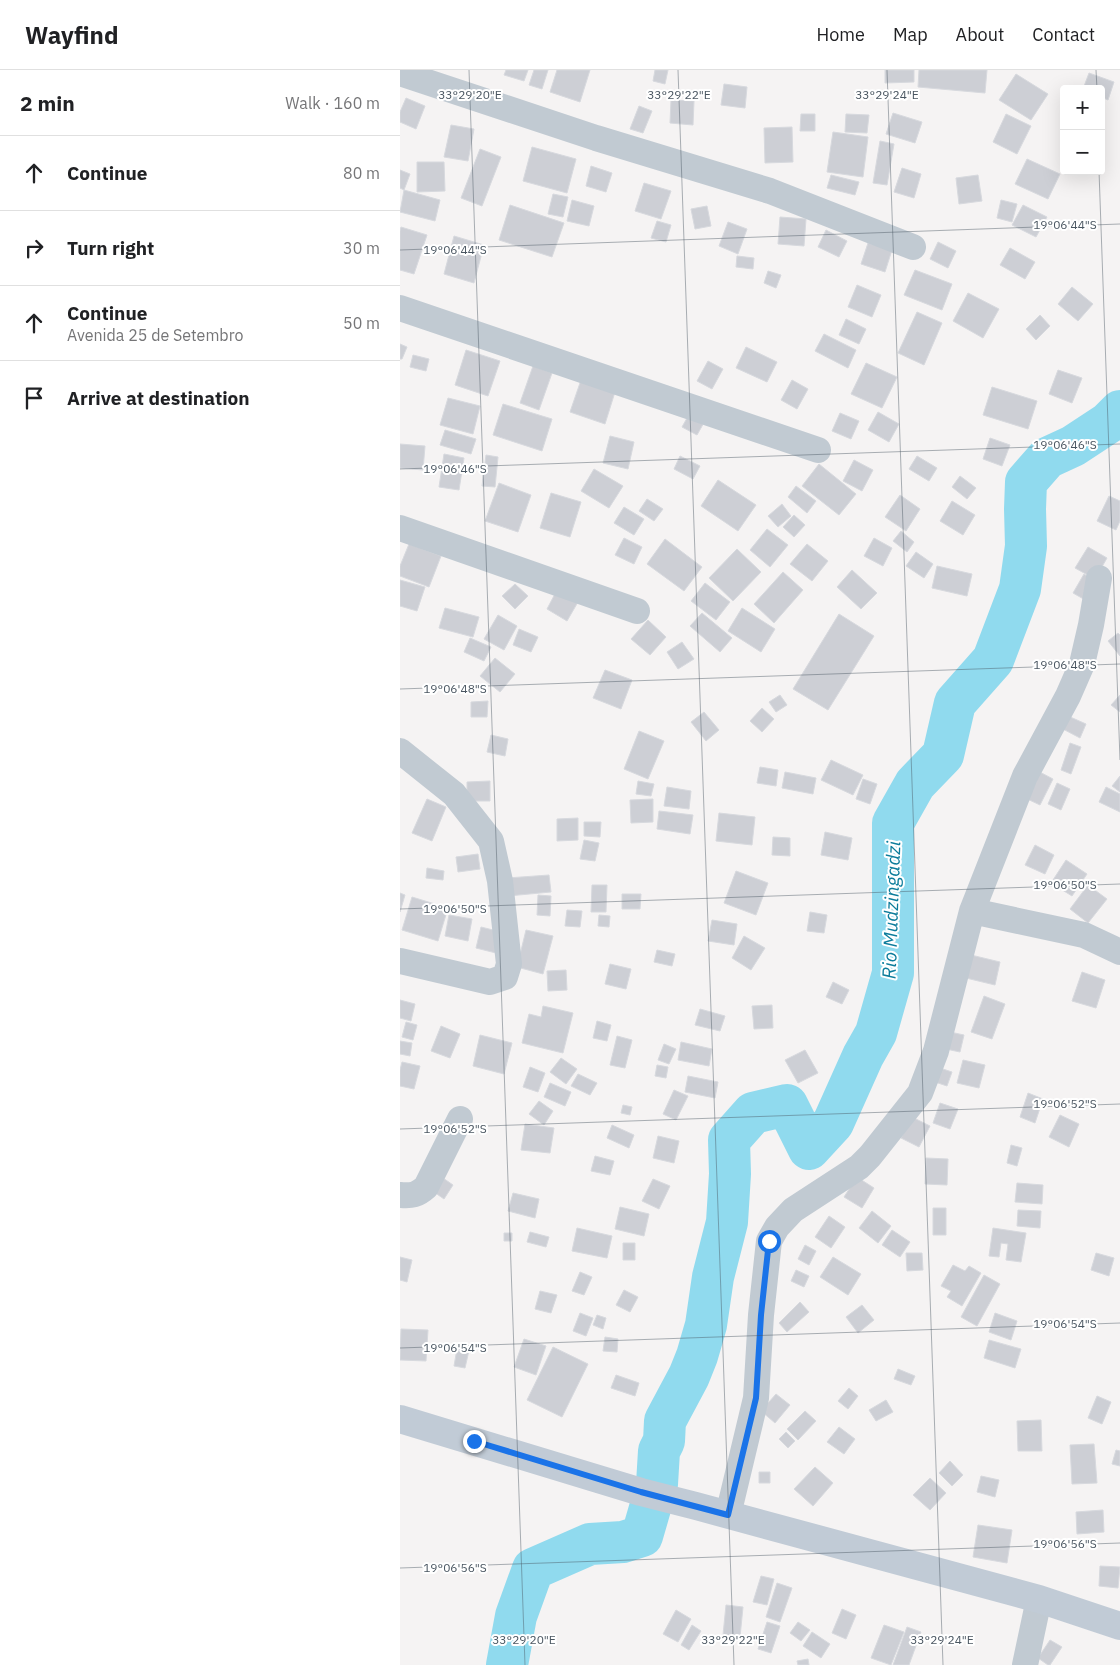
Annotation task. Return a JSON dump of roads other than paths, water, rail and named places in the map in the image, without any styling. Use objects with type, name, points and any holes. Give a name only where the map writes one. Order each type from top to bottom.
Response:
[{"type":"street","points":[[400,73],[596,138],[770,191],[913,247]]},
{"type":"street","points":[[400,308],[818,450]]},
{"type":"street","points":[[400,528],[637,611]]},
{"type":"street","points":[[728,1515],[756,1398],[761,1315],[769,1241],[777,1227],[793,1210],[859,1168],[920,1093],[936,1051],[972,912],[1025,776],[1068,696],[1082,664],[1100,578]]},
{"type":"street","points":[[400,751],[454,794],[491,841],[500,880],[509,964],[505,977],[490,982],[400,961]]},
{"type":"street","points":[[972,912],[1084,935],[1120,952]]},
{"type":"street","points":[[400,1195],[412,1196],[420,1193],[426,1186],[460,1119]]},
{"type":"street","points":[[400,1419],[641,1492],[1039,1599],[1120,1626]]},
{"type":"street","points":[[1025,1665],[1039,1599]]},
{"type":"waterway","name":"Rio Mudzingadzi","points":[[507,1665],[516,1616],[533,1569],[590,1544],[623,1542],[642,1536],[657,1484],[659,1451],[664,1441],[665,1421],[689,1376],[706,1325],[713,1277],[727,1222],[730,1174],[729,1140],[753,1113],[787,1105],[809,1149],[833,1123],[863,1056],[876,1033],[893,973],[893,823],[915,784],[943,755],[955,703],[993,660],[1020,589],[1026,546],[1026,482],[1047,458],[1073,446],[1108,423],[1120,411]]}]
